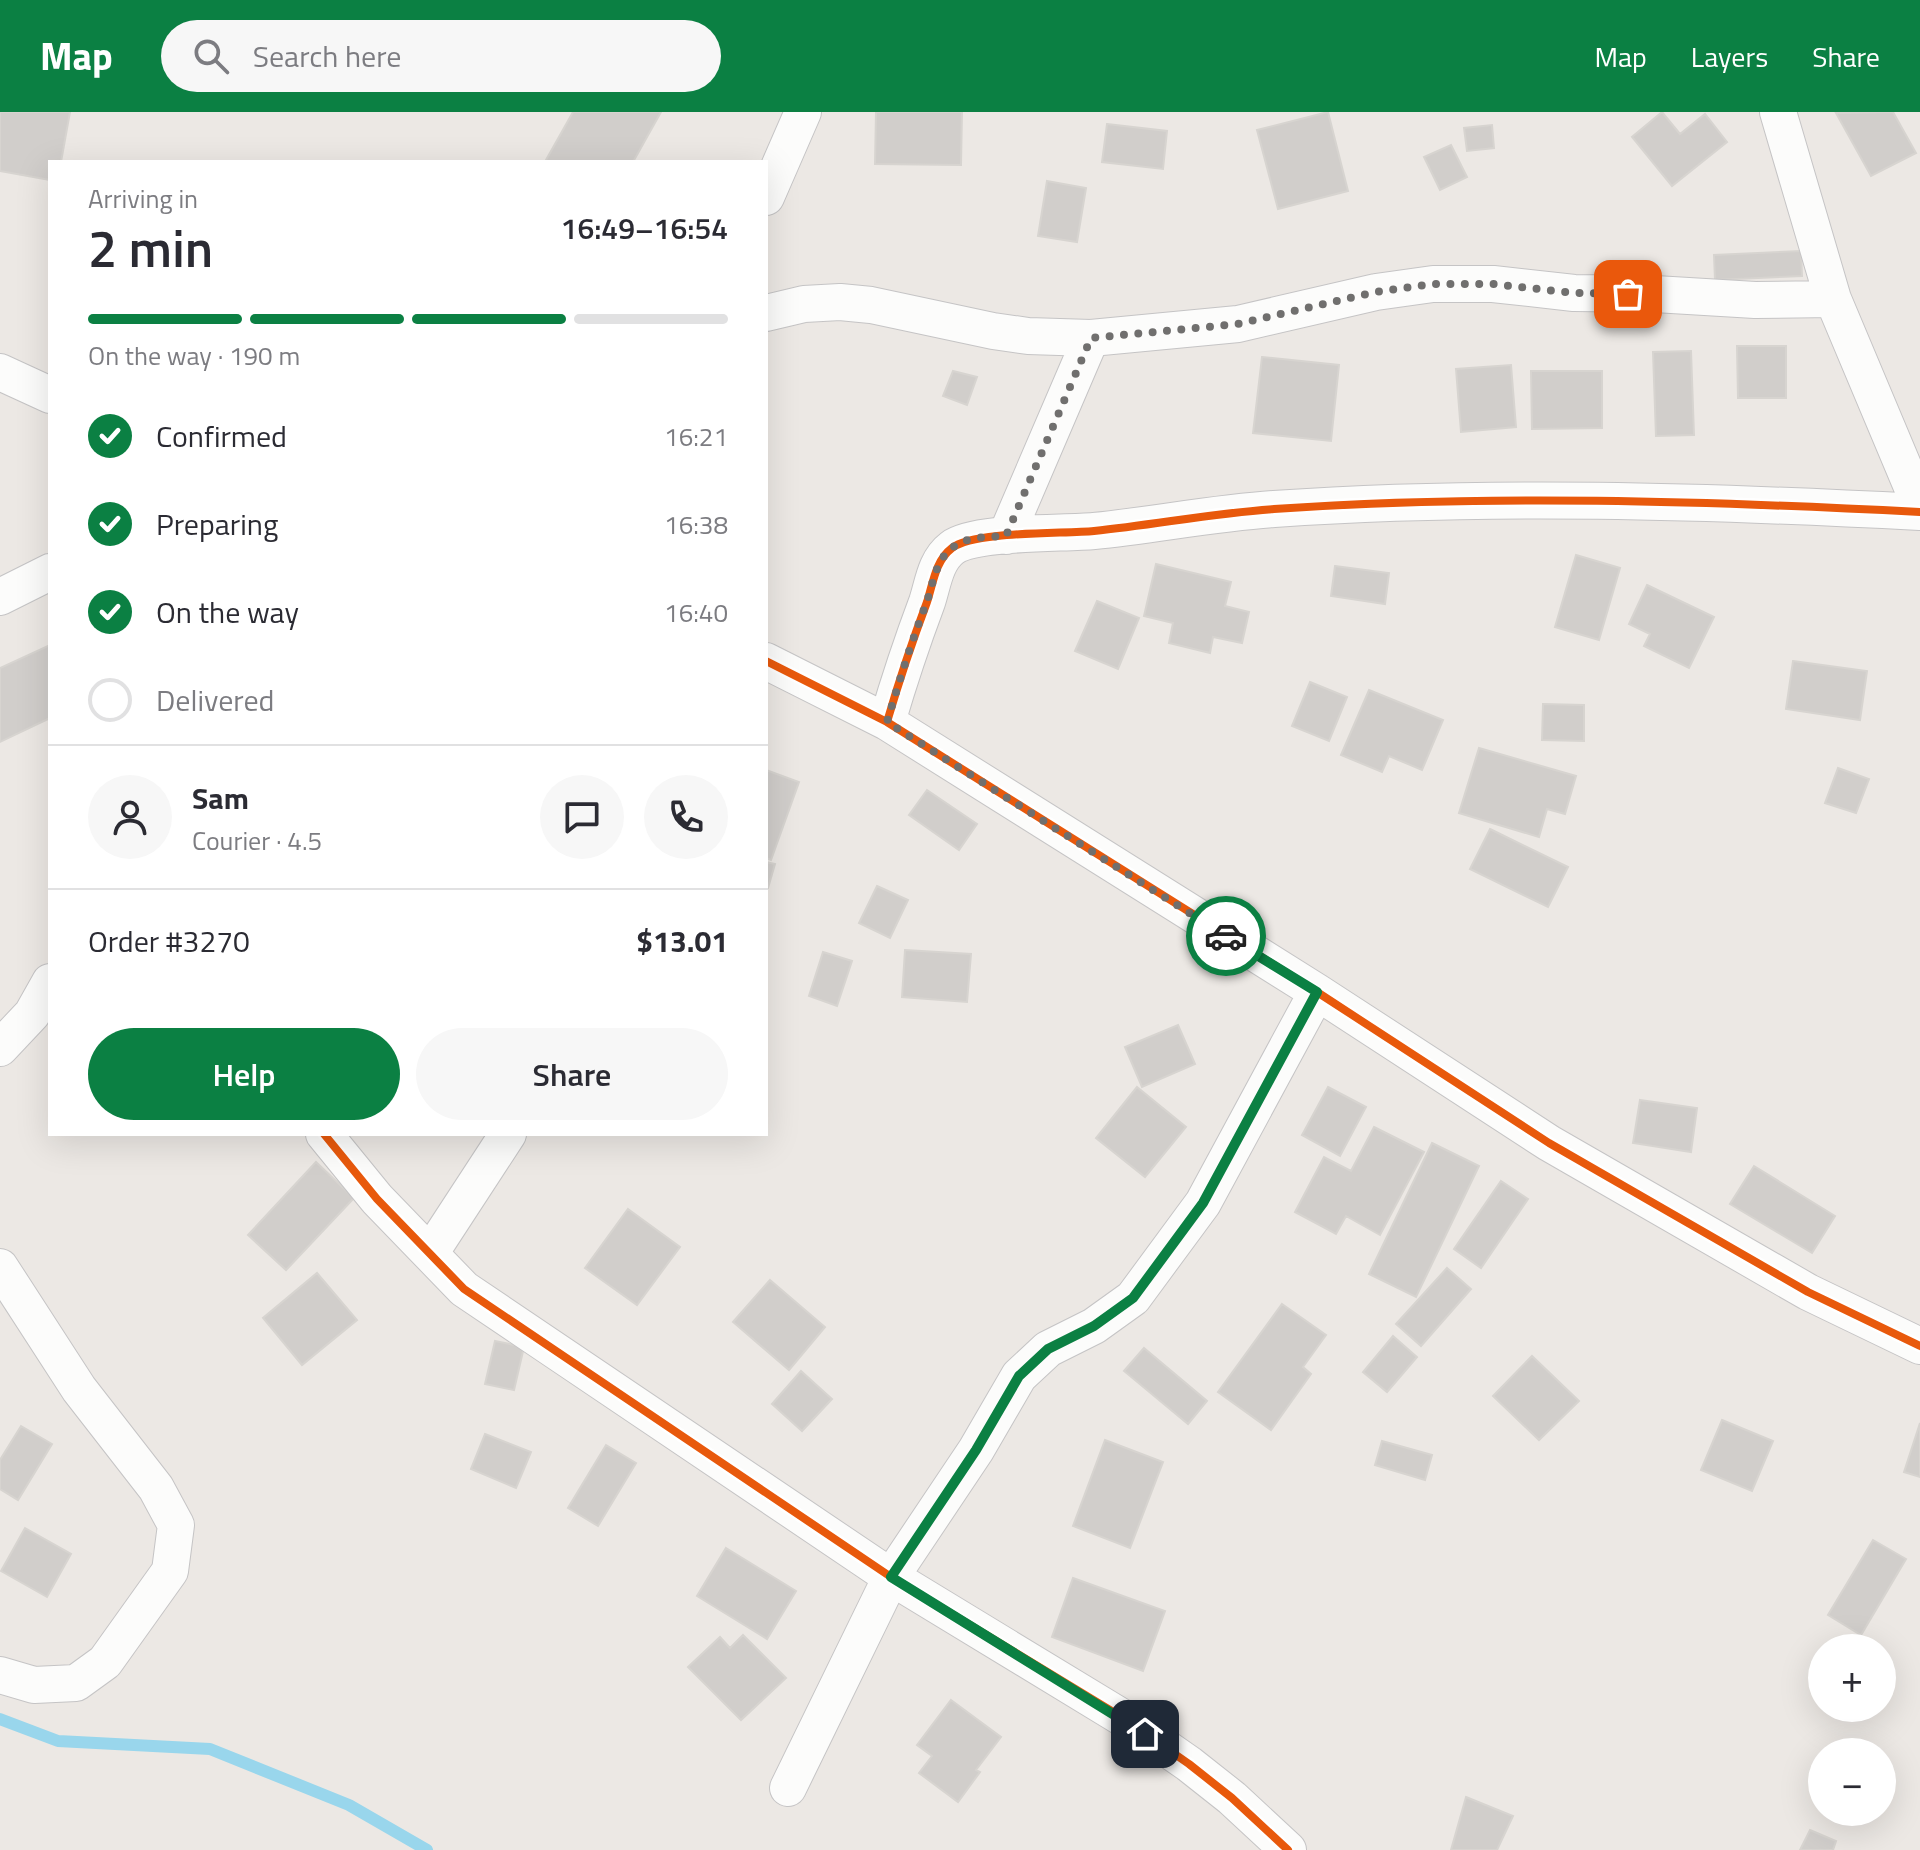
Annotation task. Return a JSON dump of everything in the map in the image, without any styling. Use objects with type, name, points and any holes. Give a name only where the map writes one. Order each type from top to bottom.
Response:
[{"type":"street","points":[[768,192],[803,112]]},
{"type":"street","points":[[887,722],[910,643],[937,568],[950,549],[971,538],[1056,535],[1162,525],[1270,509],[1480,500],[1722,502],[1920,509],[1833,299],[1778,112]]},
{"type":"street","points":[[768,313],[804,304],[840,302],[871,305],[993,331],[1028,336],[1091,338],[1238,324],[1376,292],[1433,284],[1493,284],[1574,293],[1755,300],[1833,299]]},
{"type":"street","points":[[1006,536],[1091,338]]},
{"type":"street","points":[[0,372],[48,394]]},
{"type":"street","points":[[0,597],[48,573]]},
{"type":"street","points":[[768,662],[887,722],[1317,992],[1549,1143],[1808,1292],[1920,1346]]},
{"type":"street","points":[[0,1048],[32,1014],[48,986]]},
{"type":"street","points":[[788,1788],[891,1577],[976,1450],[1019,1376],[1048,1349],[1094,1326],[1133,1298],[1203,1203],[1317,992]]},
{"type":"street","points":[[326,1136],[377,1199],[464,1289],[891,1577],[1136,1727],[1232,1798],[1288,1850]]},
{"type":"street","points":[[431,1252],[507,1136]]},
{"type":"street","points":[[0,1267],[79,1389],[156,1488],[176,1525],[170,1571],[105,1662],[76,1683],[34,1685],[0,1675]]},
{"type":"building","points":[[0,112],[70,112],[61,160],[48,160],[48,180],[0,171]]},
{"type":"building","points":[[573,112],[661,112],[634,160],[546,160]]},
{"type":"building","points":[[876,112],[962,112],[961,165],[875,164]]},
{"type":"building","points":[[1328,112],[1348,191],[1278,209],[1257,130]]},
{"type":"building","points":[[1662,112],[1680,134],[1705,114],[1727,142],[1672,186],[1632,137]]},
{"type":"building","points":[[1893,112],[1916,153],[1871,176],[1836,113]]},
{"type":"building","points":[[1107,124],[1167,131],[1163,169],[1102,162]]},
{"type":"building","points":[[1492,125],[1494,148],[1467,151],[1464,128]]},
{"type":"building","points":[[1451,145],[1467,177],[1440,190],[1424,157]]},
{"type":"building","points":[[1047,181],[1086,188],[1077,242],[1038,236]]},
{"type":"building","points":[[1801,251],[1802,276],[1715,280],[1714,255]]},
{"type":"building","points":[[1737,346],[1786,346],[1786,398],[1738,398]]},
{"type":"building","points":[[1691,351],[1694,435],[1656,436],[1653,352]]},
{"type":"building","points":[[1262,357],[1339,365],[1331,441],[1253,433]]},
{"type":"building","points":[[1511,365],[1516,427],[1461,432],[1456,369]]},
{"type":"building","points":[[953,371],[977,377],[967,405],[943,396]]},
{"type":"building","points":[[1531,371],[1602,371],[1602,428],[1532,429]]},
{"type":"building","points":[[1576,555],[1620,568],[1599,640],[1555,627]]},
{"type":"building","points":[[1156,564],[1231,582],[1225,606],[1249,612],[1242,643],[1213,637],[1210,653],[1169,643],[1173,623],[1144,616]]},
{"type":"building","points":[[1335,566],[1389,573],[1385,604],[1331,596]]},
{"type":"building","points":[[1647,585],[1714,617],[1689,668],[1644,646],[1650,634],[1629,624]]},
{"type":"building","points":[[1097,601],[1139,618],[1118,669],[1075,651]]},
{"type":"building","points":[[48,646],[48,719],[0,742],[0,668]]},
{"type":"building","points":[[1793,661],[1867,671],[1860,720],[1786,709]]},
{"type":"building","points":[[1310,682],[1347,697],[1329,741],[1292,726]]},
{"type":"building","points":[[1369,690],[1443,720],[1422,770],[1389,756],[1382,772],[1341,755]]},
{"type":"building","points":[[1543,704],[1584,705],[1584,741],[1542,740]]},
{"type":"building","points":[[1479,748],[1576,776],[1565,814],[1547,809],[1539,837],[1459,813]]},
{"type":"building","points":[[1838,768],[1869,779],[1856,813],[1825,803]]},
{"type":"building","points":[[768,771],[799,782],[771,860],[768,859]]},
{"type":"building","points":[[927,790],[977,824],[959,850],[909,815]]},
{"type":"building","points":[[1490,829],[1568,867],[1548,907],[1470,869]]},
{"type":"building","points":[[768,862],[775,864],[768,888]]},
{"type":"building","points":[[877,886],[908,900],[890,938],[859,923]]},
{"type":"building","points":[[905,950],[971,954],[967,1002],[902,997]]},
{"type":"building","points":[[823,952],[852,961],[837,1006],[809,996]]},
{"type":"building","points":[[1178,1025],[1195,1064],[1142,1087],[1125,1047]]},
{"type":"building","points":[[1137,1087],[1186,1127],[1145,1177],[1096,1138]]},
{"type":"building","points":[[1328,1087],[1366,1107],[1340,1156],[1302,1135]]},
{"type":"building","points":[[1640,1100],[1697,1108],[1691,1152],[1633,1143]]},
{"type":"building","points":[[1374,1127],[1424,1152],[1380,1235],[1346,1216],[1336,1234],[1295,1212],[1324,1157],[1351,1171]]},
{"type":"building","points":[[1432,1143],[1479,1166],[1416,1297],[1369,1274]]},
{"type":"building","points":[[316,1162],[354,1198],[286,1270],[248,1235]]},
{"type":"building","points":[[1754,1166],[1835,1216],[1812,1253],[1730,1204]]},
{"type":"building","points":[[1501,1181],[1528,1199],[1481,1268],[1454,1249]]},
{"type":"building","points":[[628,1209],[680,1247],[637,1305],[585,1268]]},
{"type":"building","points":[[1447,1268],[1471,1289],[1421,1346],[1396,1324]]},
{"type":"building","points":[[317,1273],[357,1320],[302,1365],[263,1318]]},
{"type":"building","points":[[770,1280],[825,1327],[789,1370],[733,1322]]},
{"type":"building","points":[[1282,1304],[1326,1335],[1303,1367],[1311,1374],[1271,1430],[1218,1392]]},
{"type":"building","points":[[1393,1336],[1417,1357],[1387,1392],[1363,1372]]},
{"type":"building","points":[[495,1341],[524,1347],[514,1390],[485,1384]]},
{"type":"building","points":[[1144,1348],[1207,1401],[1188,1424],[1124,1371]]},
{"type":"building","points":[[1532,1356],[1579,1401],[1539,1440],[1493,1396]]},
{"type":"building","points":[[801,1371],[832,1399],[802,1431],[772,1404]]},
{"type":"building","points":[[1722,1420],[1773,1441],[1752,1491],[1701,1470]]},
{"type":"building","points":[[1920,1423],[1920,1477],[1904,1472]]},
{"type":"building","points":[[21,1426],[52,1444],[18,1500],[0,1489],[0,1460]]},
{"type":"building","points":[[485,1434],[531,1452],[516,1488],[471,1469]]},
{"type":"building","points":[[1105,1440],[1163,1462],[1130,1548],[1073,1526]]},
{"type":"building","points":[[1382,1441],[1432,1455],[1425,1480],[1375,1465]]},
{"type":"building","points":[[606,1445],[636,1463],[598,1526],[568,1508]]},
{"type":"building","points":[[25,1528],[71,1554],[47,1597],[1,1571]]},
{"type":"building","points":[[1873,1540],[1906,1559],[1862,1634],[1828,1615]]},
{"type":"building","points":[[726,1548],[796,1591],[767,1639],[697,1596]]},
{"type":"building","points":[[1073,1578],[1165,1611],[1143,1671],[1052,1637]]},
{"type":"building","points":[[743,1635],[786,1678],[741,1720],[688,1667],[720,1637],[730,1648]]},
{"type":"building","points":[[951,1700],[1001,1737],[976,1770],[980,1772],[958,1802],[919,1773],[932,1756],[917,1745]]},
{"type":"building","points":[[1466,1797],[1513,1816],[1497,1850],[1451,1850]]},
{"type":"building","points":[[1810,1830],[1836,1841],[1833,1850],[1800,1850]]},
{"type":"waterway","points":[[0,1719],[58,1741],[210,1749],[349,1805],[427,1850]]},
{"type":"cycle path","points":[[887,722],[938,566],[952,548],[979,539],[1094,531],[1229,513],[1355,504],[1516,500],[1678,502],[1920,512]]},
{"type":"cycle path","points":[[768,662],[887,722],[1317,992],[1549,1143],[1808,1292],[1920,1346]]},
{"type":"cycle path","points":[[326,1136],[377,1199],[464,1289],[891,1577],[1123,1718],[1232,1798],[1288,1850]]},
{"type":"way so far","points":[[1226,936],[887,722],[910,643],[937,568],[950,549],[971,538],[1006,536],[1091,338],[1238,324],[1376,292],[1433,284],[1493,284],[1574,293],[1628,294]]},
{"type":"route","points":[[1145,1734],[891,1577],[976,1450],[1019,1376],[1048,1349],[1094,1326],[1133,1298],[1203,1203],[1317,992],[1226,936]]}]
